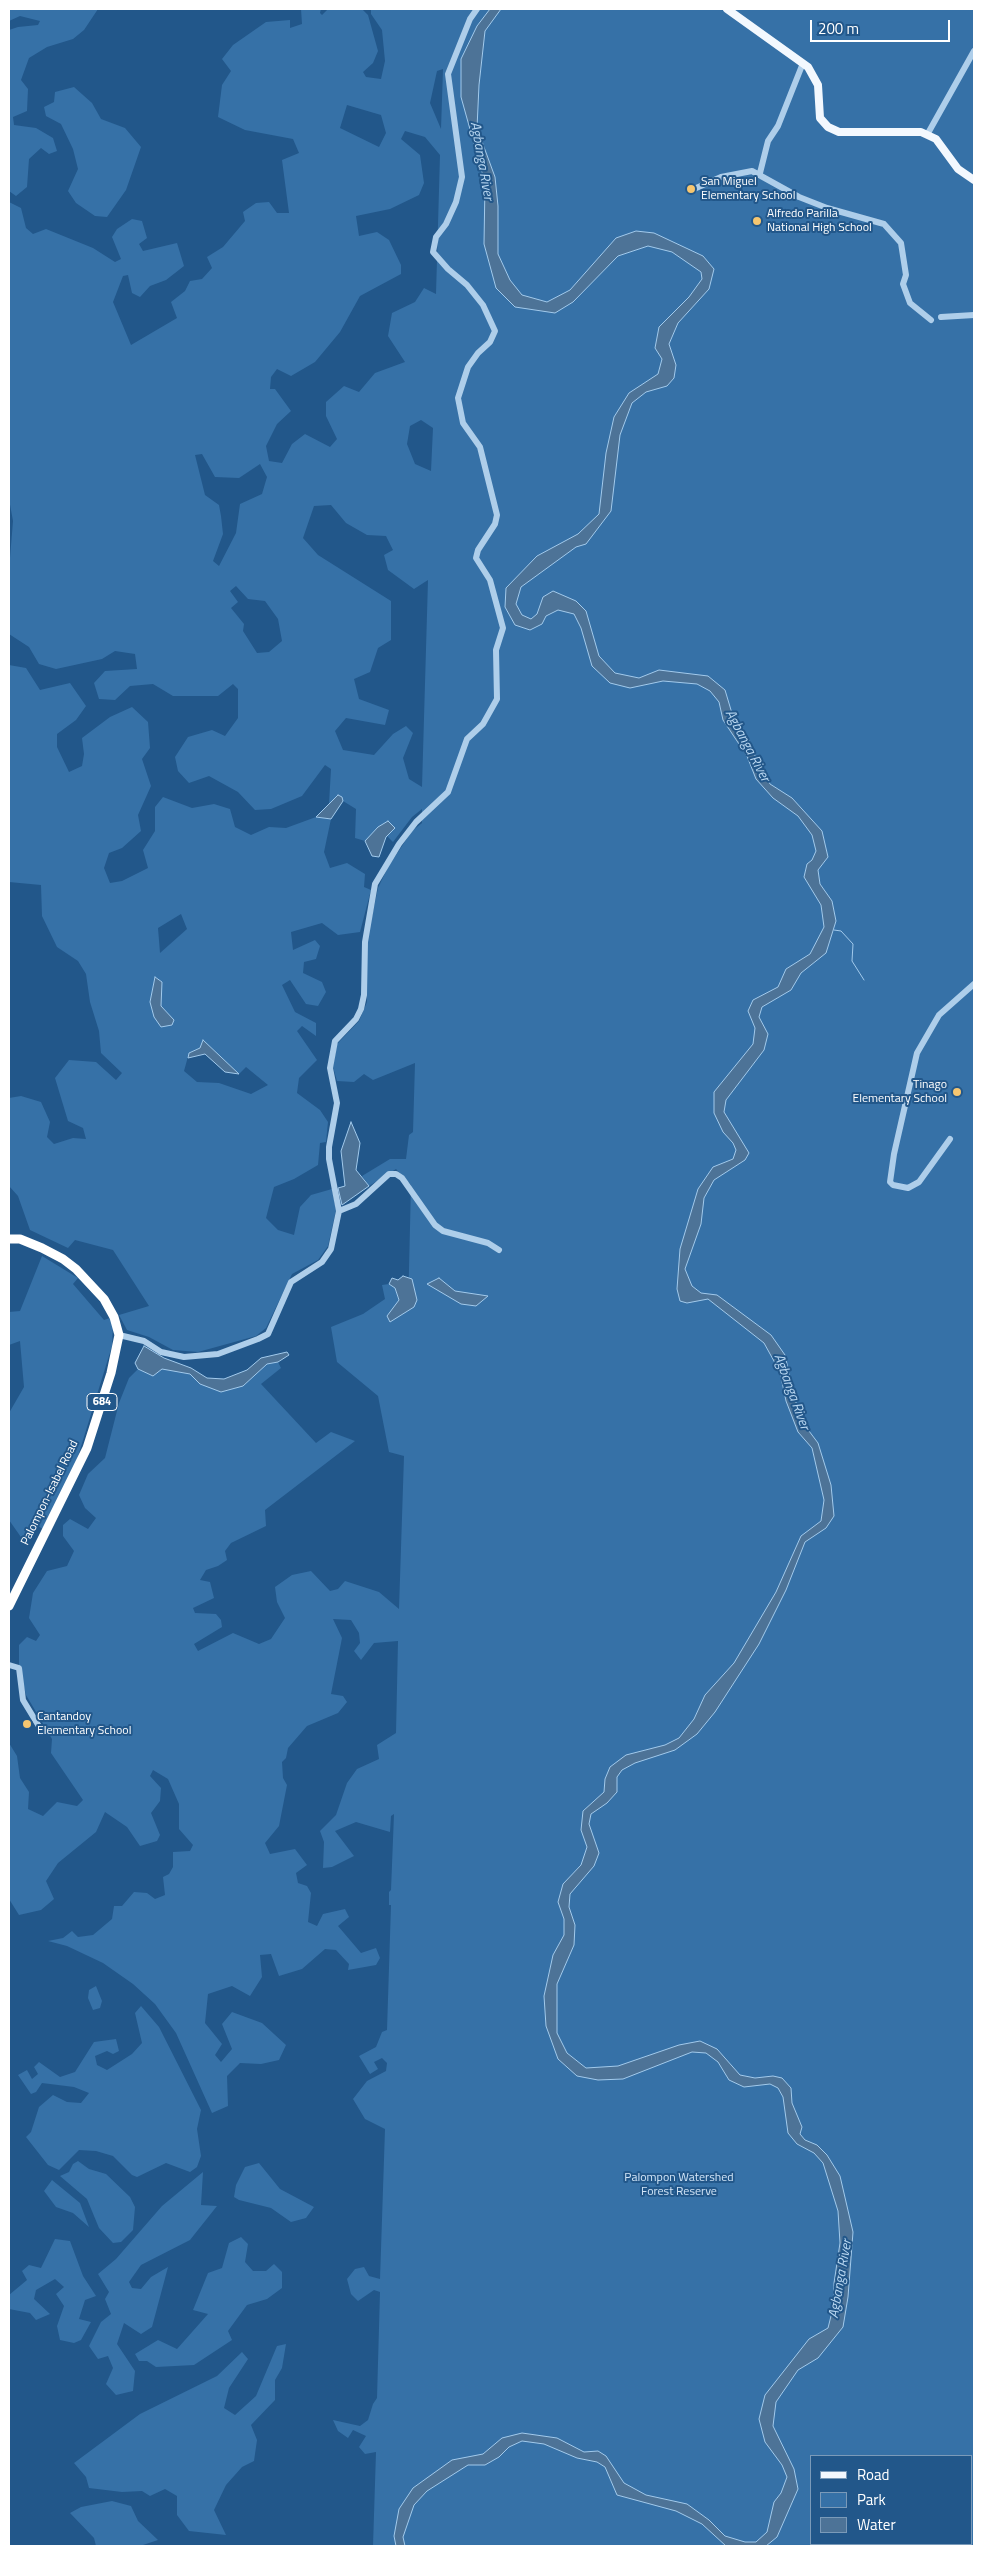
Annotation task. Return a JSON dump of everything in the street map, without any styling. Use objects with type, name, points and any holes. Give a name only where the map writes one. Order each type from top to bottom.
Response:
[{"type":"highway","points":[[9,1239],[20,1239],[42,1248],[63,1259],[76,1269],[104,1299],[114,1317],[119,1335]]},
{"type":"highway","name":"Palompon-Isabel Road","points":[[9,1606],[87,1448],[111,1373],[119,1335]]},
{"type":"main road","points":[[727,9],[803,63],[813,74],[818,85],[820,118],[828,127],[834,131],[914,131],[927,134],[936,139],[958,168],[974,180]]},
{"type":"street","points":[[119,1335],[144,1341],[161,1352],[198,1358],[218,1354],[268,1334],[292,1282],[322,1262],[331,1249],[339,1211],[329,1159],[329,1147],[337,1103],[330,1068],[335,1041],[356,1019],[361,1009],[364,995],[365,942],[375,884],[399,844],[416,822],[448,792],[467,739],[483,724],[497,699],[496,650],[503,628],[490,580],[476,558],[478,550],[495,524],[497,515],[480,447],[463,423],[458,398],[468,367],[478,353],[490,342],[495,331],[482,305],[467,285],[448,269],[433,252],[436,237],[446,224],[456,202],[462,177],[448,74],[470,19],[477,9]]},
{"type":"street","points":[[927,134],[974,51]]},
{"type":"street","points":[[760,173],[768,141],[778,126],[803,63]]},
{"type":"street","points":[[694,189],[721,177],[752,171],[760,173],[799,197],[826,208],[884,224],[901,243],[906,275],[903,284],[910,303],[931,320]]},
{"type":"street","points":[[942,317],[974,315]]},
{"type":"street","points":[[950,1139],[919,1182],[908,1188],[893,1186],[890,1182],[894,1154],[917,1053],[939,1015],[974,984]]},
{"type":"street","points":[[339,1211],[356,1204],[389,1174],[396,1174],[402,1178],[434,1225],[443,1231],[488,1243],[499,1250]]},
{"type":"street","points":[[9,1666],[19,1668],[23,1700],[40,1728]]},
{"type":"green space","points":[[9,9],[98,9],[84,30],[73,39],[47,47],[29,58],[21,80],[28,89],[27,111],[13,117],[14,125],[36,128],[53,138],[57,151],[49,154],[41,148],[29,159],[27,187],[16,196],[9,191],[9,30],[38,25],[40,21],[20,16],[9,21]]},
{"type":"green space","name":"Palompon Watershed Forest Reserve","points":[[301,9],[321,9],[320,13],[322,15],[328,9],[362,9],[368,15],[378,51],[373,63],[363,72],[366,77],[381,79],[385,61],[382,30],[371,14],[371,9],[974,9],[974,2546],[373,2546],[376,2452],[365,2454],[359,2447],[366,2436],[353,2430],[348,2438],[338,2431],[333,2420],[360,2426],[368,2420],[377,2398],[380,2292],[374,2290],[358,2301],[351,2294],[347,2279],[355,2269],[364,2267],[369,2276],[380,2279],[385,2129],[365,2119],[353,2099],[367,2081],[386,2071],[387,2063],[382,2058],[374,2062],[378,2069],[370,2074],[359,2056],[376,2047],[382,2032],[387,2030],[391,1905],[389,1905],[389,1892],[391,1890],[394,1814],[391,1816],[390,1832],[356,1822],[335,1831],[354,1856],[332,1867],[323,1868],[324,1842],[320,1831],[336,1815],[347,1783],[357,1769],[379,1759],[377,1745],[396,1733],[398,1641],[374,1643],[361,1660],[354,1651],[360,1643],[359,1633],[351,1620],[333,1619],[342,1638],[331,1694],[343,1696],[347,1702],[338,1713],[307,1726],[288,1748],[286,1758],[282,1762],[283,1778],[287,1785],[279,1826],[265,1843],[270,1854],[295,1849],[307,1865],[296,1873],[298,1883],[307,1886],[311,1893],[308,1922],[317,1926],[323,1914],[345,1909],[349,1917],[338,1926],[361,1953],[376,1948],[380,1958],[376,1965],[348,1970],[349,1964],[336,1950],[325,1949],[302,1969],[279,1976],[271,1954],[260,1955],[262,1977],[250,1996],[232,1986],[208,1994],[205,2023],[222,2044],[215,2055],[221,2062],[232,2049],[222,2024],[232,2012],[262,2023],[286,2045],[279,2060],[261,2064],[240,2063],[227,2076],[228,2106],[212,2113],[176,2033],[155,2004],[133,1984],[103,1963],[67,1946],[48,1941],[63,1938],[72,1931],[78,1937],[93,1935],[112,1919],[114,1906],[122,1906],[134,1892],[147,1893],[155,1899],[165,1895],[163,1877],[169,1874],[173,1867],[173,1852],[190,1851],[193,1845],[179,1829],[179,1804],[168,1779],[153,1770],[150,1776],[161,1788],[160,1801],[151,1813],[160,1835],[157,1841],[140,1846],[127,1827],[105,1812],[96,1832],[58,1863],[46,1881],[54,1899],[41,1910],[19,1915],[9,1899],[9,1743],[17,1756],[20,1778],[29,1792],[28,1809],[43,1816],[57,1802],[77,1806],[83,1800],[51,1753],[52,1739],[26,1695],[19,1667],[19,1645],[27,1637],[36,1641],[40,1635],[29,1618],[33,1593],[47,1571],[67,1566],[74,1551],[63,1536],[63,1525],[70,1519],[88,1529],[96,1518],[85,1508],[79,1495],[88,1474],[105,1458],[119,1403],[129,1378],[138,1369],[153,1375],[162,1368],[190,1374],[200,1384],[243,1386],[267,1364],[278,1362],[281,1368],[261,1384],[316,1443],[331,1432],[355,1441],[265,1510],[266,1526],[231,1543],[225,1551],[227,1560],[218,1566],[206,1570],[200,1580],[210,1582],[214,1598],[193,1608],[195,1613],[216,1614],[221,1620],[222,1627],[194,1644],[198,1651],[233,1633],[259,1644],[271,1639],[285,1618],[277,1602],[275,1587],[292,1575],[311,1571],[330,1591],[338,1589],[345,1581],[379,1592],[399,1609],[404,1456],[389,1452],[378,1396],[337,1362],[331,1327],[363,1314],[385,1299],[382,1285],[389,1284],[395,1288],[399,1301],[387,1316],[408,1311],[411,1185],[396,1169],[369,1186],[362,1176],[390,1159],[406,1159],[409,1135],[413,1132],[415,1063],[373,1080],[364,1074],[354,1082],[337,1081],[333,1067],[337,1044],[359,1021],[367,1002],[367,940],[378,888],[388,867],[412,831],[422,823],[422,809],[412,817],[393,842],[378,827],[365,841],[355,838],[356,809],[343,801],[342,797],[338,795],[329,804],[331,769],[325,765],[302,796],[271,809],[255,810],[238,792],[209,776],[189,783],[178,771],[175,757],[188,737],[212,730],[225,736],[238,718],[238,689],[233,684],[218,696],[173,696],[153,684],[130,686],[115,700],[99,699],[94,683],[105,671],[137,669],[135,654],[115,651],[102,659],[56,669],[39,664],[29,647],[9,634],[9,570],[13,521],[9,499],[9,202],[21,208],[26,228],[33,234],[46,229],[93,248],[115,262],[121,259],[112,237],[117,229],[132,219],[142,221],[147,238],[139,244],[143,251],[177,243],[184,266],[166,280],[150,286],[140,297],[132,293],[128,275],[123,276],[113,302],[131,345],[177,318],[171,302],[185,291],[190,281],[202,279],[212,268],[207,257],[223,247],[245,221],[243,212],[256,203],[269,202],[277,213],[289,213],[282,160],[299,153],[293,139],[245,130],[218,117],[222,85],[231,71],[222,59],[233,45],[266,22],[290,20],[290,28],[302,24]],"holes":[[[443,69],[441,129],[430,103],[437,71]],[[347,105],[381,115],[386,133],[379,147],[340,128]],[[405,131],[425,137],[440,155],[436,294],[424,288],[415,302],[392,313],[388,336],[405,362],[375,373],[359,392],[344,386],[326,402],[326,416],[337,439],[330,447],[305,434],[292,444],[282,463],[269,461],[266,446],[277,424],[291,411],[275,389],[270,389],[271,377],[277,369],[291,376],[315,362],[340,332],[360,296],[401,274],[401,265],[389,240],[377,232],[359,236],[356,216],[390,209],[419,195],[424,183],[420,155],[401,139]],[[421,420],[433,428],[431,471],[415,464],[407,444],[410,426]],[[202,454],[215,477],[239,478],[260,464],[267,477],[262,494],[240,504],[236,533],[219,566],[213,561],[223,534],[219,505],[205,495],[195,455]],[[331,505],[346,523],[367,535],[386,536],[393,550],[384,555],[388,570],[414,589],[428,580],[422,787],[409,779],[403,758],[413,733],[406,726],[393,734],[374,755],[343,750],[335,731],[346,718],[385,725],[389,710],[359,699],[354,679],[370,672],[378,648],[391,640],[391,601],[318,555],[303,538],[314,506]],[[236,586],[248,599],[265,601],[278,619],[282,641],[269,652],[257,653],[243,631],[244,624],[231,608],[238,602],[230,591]]]},
{"type":"green space","points":[[74,87],[92,103],[101,119],[125,128],[141,147],[126,190],[107,217],[95,216],[76,203],[68,191],[78,169],[73,149],[61,124],[46,116],[44,107],[54,102],[55,92]]},
{"type":"green space","points":[[9,665],[26,668],[40,690],[70,683],[86,706],[76,720],[57,734],[57,747],[69,772],[82,766],[84,754],[82,738],[110,717],[132,707],[148,722],[150,748],[142,759],[151,786],[138,815],[141,831],[122,848],[109,853],[104,868],[110,883],[122,881],[148,868],[143,850],[155,831],[155,807],[163,797],[192,808],[214,804],[230,809],[235,827],[251,835],[269,827],[286,828],[316,817],[331,819],[324,852],[330,868],[347,863],[365,874],[364,887],[371,890],[360,932],[338,935],[322,923],[291,932],[293,950],[315,940],[320,946],[316,959],[304,962],[303,973],[322,982],[326,992],[318,1006],[306,1004],[290,980],[282,985],[295,1012],[316,1023],[316,1036],[302,1026],[297,1031],[317,1060],[299,1078],[297,1093],[320,1110],[328,1122],[326,1142],[320,1143],[318,1165],[294,1179],[274,1187],[266,1218],[278,1230],[294,1235],[300,1207],[311,1195],[332,1189],[336,1210],[328,1246],[318,1260],[292,1274],[266,1328],[256,1336],[198,1352],[173,1350],[149,1337],[127,1330],[119,1315],[149,1306],[113,1250],[75,1240],[68,1248],[30,1230],[18,1196],[9,1186],[9,1098],[21,1096],[41,1102],[50,1122],[47,1137],[54,1144],[73,1138],[86,1139],[83,1128],[68,1121],[55,1078],[69,1060],[96,1062],[116,1080],[122,1073],[101,1053],[99,1031],[90,1002],[86,974],[78,961],[57,947],[42,916],[41,885],[9,882]],"holes":[[[181,914],[187,929],[160,953],[158,928]],[[155,977],[162,982],[161,1006],[174,1020],[150,1002]],[[203,1040],[239,1074],[246,1067],[268,1085],[251,1094],[219,1083],[197,1082],[184,1071],[189,1053],[200,1048]]]},
{"type":"green space","points":[[42,1256],[78,1278],[73,1284],[104,1320],[110,1318],[113,1324],[112,1346],[75,1466],[43,1529],[33,1523],[23,1540],[9,1520],[9,1413],[24,1387],[20,1341],[9,1345],[9,1312],[20,1311]]},
{"type":"green space","points":[[96,1986],[102,2001],[100,2008],[93,2010],[88,1998],[89,1990]]},
{"type":"green space","points":[[141,2006],[159,2027],[201,2110],[197,2129],[201,2156],[197,2167],[190,2172],[166,2163],[137,2177],[132,2175],[113,2156],[96,2151],[79,2150],[59,2170],[48,2165],[26,2137],[31,2132],[39,2107],[53,2095],[67,2102],[81,2103],[89,2093],[74,2087],[42,2083],[36,2092],[31,2094],[18,2075],[27,2070],[32,2079],[38,2074],[34,2067],[39,2062],[60,2077],[75,2072],[94,2042],[116,2039],[119,2051],[113,2054],[107,2051],[95,2056],[97,2065],[107,2070],[132,2054],[142,2043],[135,2013]]},
{"type":"green space","points":[[78,2161],[89,2169],[106,2174],[130,2197],[135,2207],[133,2230],[121,2242],[113,2243],[99,2228],[87,2199],[60,2176],[69,2172],[73,2164]]},
{"type":"green space","points":[[259,2163],[280,2189],[314,2207],[306,2218],[291,2222],[271,2208],[234,2197],[236,2185],[245,2167]]},
{"type":"green space","points":[[203,2172],[201,2205],[217,2206],[190,2240],[141,2265],[129,2282],[132,2288],[141,2289],[151,2277],[168,2267],[152,2327],[141,2334],[124,2323],[117,2344],[135,2371],[133,2391],[116,2395],[106,2384],[113,2368],[108,2356],[98,2359],[89,2346],[101,2322],[111,2314],[105,2299],[109,2292],[98,2274],[116,2259],[162,2206]]},
{"type":"green space","points":[[52,2180],[80,2203],[89,2227],[73,2213],[56,2207],[44,2191]]},
{"type":"green space","points":[[241,2237],[248,2244],[245,2262],[253,2271],[266,2271],[274,2264],[282,2272],[282,2288],[267,2299],[247,2305],[228,2331],[232,2340],[194,2365],[156,2367],[147,2361],[139,2361],[135,2354],[158,2340],[177,2349],[208,2314],[193,2310],[208,2273],[222,2268],[229,2243]]},
{"type":"green space","points":[[55,2239],[70,2241],[83,2276],[96,2296],[85,2300],[79,2319],[91,2322],[81,2340],[74,2343],[60,2340],[57,2326],[64,2306],[56,2294],[64,2287],[55,2279],[36,2290],[34,2299],[50,2314],[36,2320],[30,2313],[9,2309],[9,2295],[27,2280],[22,2271],[29,2265],[41,2268]]},
{"type":"green space","points":[[286,2344],[282,2368],[275,2380],[275,2400],[251,2425],[257,2440],[254,2461],[242,2467],[226,2485],[214,2510],[226,2535],[189,2531],[177,2515],[177,2496],[165,2489],[150,2496],[142,2491],[122,2492],[89,2488],[86,2477],[74,2463],[140,2414],[217,2376],[242,2352],[248,2359],[229,2388],[224,2408],[235,2415],[256,2396],[277,2346]]},
{"type":"green space","points":[[112,2501],[131,2506],[138,2521],[158,2540],[140,2546],[96,2546],[94,2538],[70,2513],[81,2507]]},
{"type":"water","name":"Agbanga River","points":[[490,9],[501,9],[485,31],[479,85],[477,128],[495,177],[498,206],[498,254],[510,280],[522,295],[547,302],[570,290],[616,238],[636,231],[654,233],[703,256],[714,269],[709,289],[678,323],[669,344],[676,365],[674,378],[667,386],[646,392],[632,403],[620,435],[611,511],[586,544],[576,547],[521,587],[516,604],[522,615],[531,619],[537,614],[543,597],[553,591],[576,601],[586,611],[599,656],[615,673],[639,678],[659,670],[708,676],[725,690],[734,720],[748,738],[770,784],[792,798],[822,831],[828,857],[818,870],[820,884],[832,901],[836,921],[826,953],[801,973],[791,990],[762,1007],[759,1017],[768,1034],[764,1050],[726,1100],[724,1112],[749,1153],[745,1160],[714,1180],[704,1198],[701,1224],[685,1269],[692,1286],[701,1293],[717,1295],[771,1335],[785,1355],[795,1400],[806,1427],[818,1443],[831,1485],[834,1516],[826,1528],[805,1542],[786,1590],[759,1644],[715,1712],[697,1734],[675,1750],[635,1763],[622,1770],[617,1777],[617,1792],[607,1803],[591,1814],[589,1824],[599,1853],[594,1866],[570,1894],[569,1907],[575,1925],[574,1945],[557,1984],[557,2033],[567,2053],[586,2068],[618,2066],[679,2045],[700,2041],[717,2049],[740,2075],[755,2078],[773,2076],[782,2078],[791,2088],[792,2103],[802,2127],[800,2134],[805,2140],[817,2145],[827,2155],[840,2176],[853,2232],[848,2297],[843,2327],[818,2358],[798,2370],[776,2402],[773,2426],[794,2469],[798,2489],[777,2537],[766,2546],[726,2546],[702,2524],[676,2511],[617,2495],[605,2467],[597,2462],[577,2458],[544,2444],[522,2441],[509,2447],[499,2457],[485,2465],[468,2465],[427,2491],[414,2505],[403,2537],[405,2546],[396,2546],[394,2536],[399,2509],[413,2488],[452,2460],[483,2454],[502,2438],[522,2433],[557,2438],[584,2452],[598,2451],[606,2456],[624,2483],[646,2495],[687,2504],[709,2520],[725,2536],[745,2542],[756,2542],[767,2532],[774,2502],[781,2493],[787,2477],[782,2465],[765,2442],[759,2419],[765,2395],[809,2339],[828,2328],[834,2304],[834,2283],[840,2243],[838,2211],[823,2163],[814,2153],[797,2144],[788,2133],[783,2097],[778,2088],[770,2084],[744,2087],[729,2080],[718,2062],[706,2053],[692,2052],[623,2079],[598,2080],[577,2076],[558,2059],[546,2026],[544,1996],[553,1955],[564,1935],[564,1919],[558,1902],[563,1884],[581,1865],[587,1847],[581,1830],[583,1811],[604,1792],[605,1779],[610,1767],[626,1755],[665,1745],[679,1738],[694,1719],[705,1695],[734,1663],[776,1592],[801,1536],[821,1521],[824,1500],[812,1448],[798,1432],[786,1401],[780,1372],[764,1343],[708,1299],[687,1303],[680,1301],[677,1289],[680,1249],[698,1189],[713,1167],[733,1159],[736,1150],[733,1143],[723,1132],[714,1113],[714,1092],[753,1044],[755,1028],[748,1011],[753,1000],[778,987],[786,969],[810,954],[824,927],[821,905],[804,877],[807,864],[812,860],[816,851],[812,835],[798,816],[773,798],[756,779],[747,756],[723,720],[719,702],[710,691],[697,684],[663,681],[630,688],[610,683],[592,666],[581,628],[574,614],[558,610],[546,616],[542,624],[530,630],[515,625],[505,607],[506,588],[537,556],[578,534],[599,514],[606,453],[614,417],[629,393],[658,374],[662,359],[655,348],[659,327],[689,297],[702,279],[701,272],[672,252],[648,246],[618,256],[573,302],[555,313],[515,307],[496,288],[484,244],[485,183],[461,97],[461,59],[477,26]]},
{"type":"water","points":[[338,795],[342,797],[343,801],[331,819],[316,817]]},
{"type":"water","points":[[388,821],[395,828],[386,837],[379,857],[372,856],[365,841],[378,827]]},
{"type":"water","points":[[155,977],[162,982],[161,1006],[174,1020],[172,1025],[161,1027],[154,1017],[150,1002]]},
{"type":"water","points":[[203,1040],[239,1074],[225,1072],[205,1054],[188,1058],[189,1053],[200,1048]]},
{"type":"water","points":[[351,1122],[360,1143],[356,1170],[369,1186],[342,1205],[338,1188],[345,1186],[341,1151]]},
{"type":"water","points":[[403,1276],[412,1279],[417,1300],[414,1307],[390,1322],[387,1316],[399,1300],[395,1288],[389,1284],[392,1278],[398,1280]]},
{"type":"water","points":[[439,1278],[455,1291],[488,1296],[476,1306],[461,1304],[427,1284]]},
{"type":"water","points":[[144,1346],[164,1358],[191,1368],[207,1378],[224,1379],[247,1370],[261,1358],[287,1352],[289,1355],[278,1362],[267,1364],[243,1386],[221,1392],[200,1384],[190,1374],[162,1369],[153,1376],[138,1369],[135,1363]]},
{"type":"waterway","points":[[834,930],[841,931],[853,944],[852,961],[864,980]]},
{"type":"place","name":"San Miguel Elementary School","points":[[691,189]]},
{"type":"place","name":"Alfredo Parilla National High School","points":[[757,221]]},
{"type":"place","name":"Tinago Elementary School","points":[[957,1092]]},
{"type":"place","name":"Cantandoy Elementary School","points":[[27,1724]]}]
